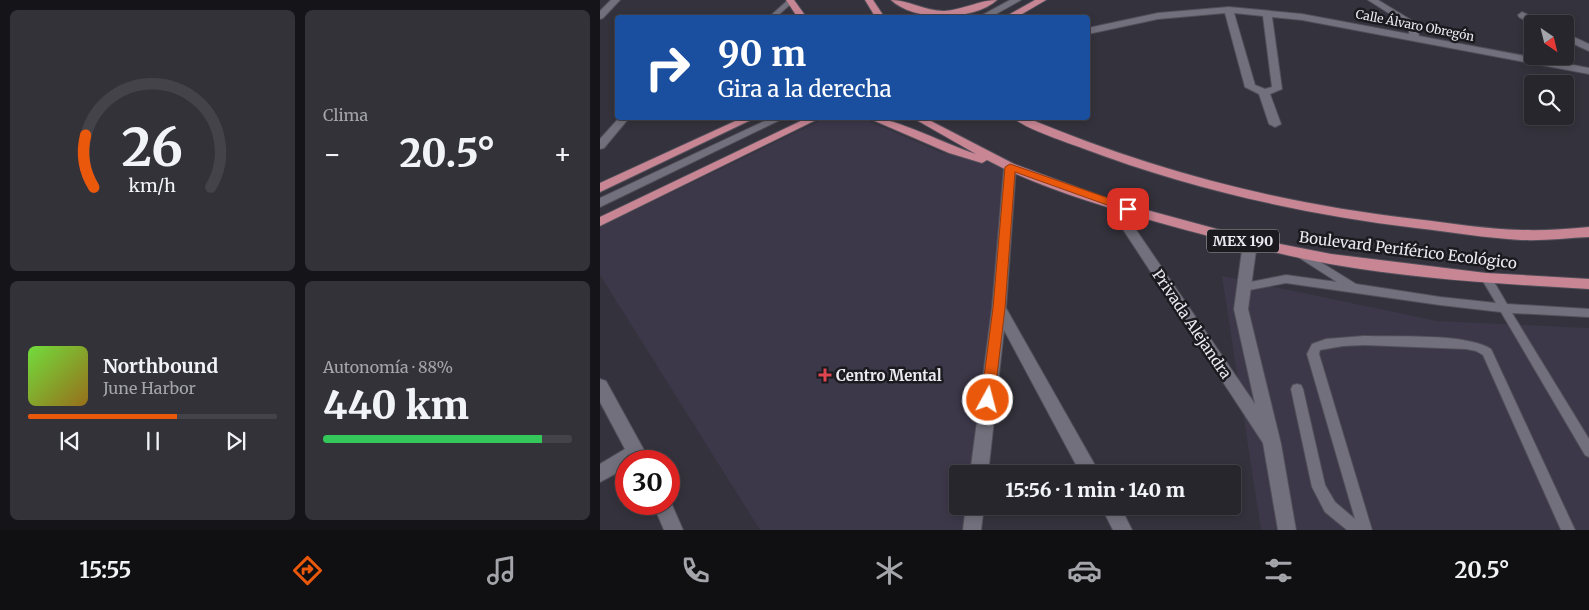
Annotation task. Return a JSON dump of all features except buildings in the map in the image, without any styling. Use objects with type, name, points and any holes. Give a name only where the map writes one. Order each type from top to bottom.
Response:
[{"type":"highway","points":[[869,0],[879,15]]},
{"type":"highway","points":[[895,0],[916,10],[942,14],[968,11],[993,0]]},
{"type":"highway","points":[[1013,15],[1042,0]]},
{"type":"highway","points":[[791,1],[800,15]]},
{"type":"highway","points":[[600,188],[746,120]]},
{"type":"highway","points":[[600,222],[811,120]]},
{"type":"highway","points":[[878,120],[953,151],[1010,167]]},
{"type":"highway","name":"Boulevard Periférico Ecológico","points":[[922,120],[1010,167],[1113,204],[1250,243],[1301,254],[1486,278],[1589,284]]},
{"type":"highway","name":"Boulevard Periférico Ecológico","points":[[1023,120],[1066,139],[1162,173],[1292,206],[1378,220],[1522,235],[1589,232]]},
{"type":"highway","points":[[1034,120],[1066,139]]},
{"type":"street","points":[[600,16],[616,0]]},
{"type":"street","points":[[988,15],[1017,0]]},
{"type":"street","points":[[1372,0],[1413,25],[1414,37]]},
{"type":"street","points":[[1229,10],[1250,87],[1264,92],[1277,89],[1267,14]]},
{"type":"street","name":"Calle Álvaro Obregón","points":[[1090,31],[1158,16],[1229,10],[1302,16],[1589,71]]},
{"type":"street","points":[[1574,40],[1589,48]]},
{"type":"street","points":[[1264,92],[1275,124]]},
{"type":"street","points":[[600,146],[622,120]]},
{"type":"street","points":[[600,203],[775,120]]},
{"type":"street","points":[[980,465],[999,308],[1010,167]]},
{"type":"street","name":"Privada Alejandra","points":[[1113,204],[1272,444]]},
{"type":"street","points":[[1250,243],[1241,309],[1272,444],[1287,530]]},
{"type":"street","points":[[999,308],[1087,465]]},
{"type":"street","points":[[600,386],[636,450]]},
{"type":"street","points":[[600,474],[615,467]]},
{"type":"street","points":[[667,515],[674,530]]},
{"type":"street","points":[[972,530],[974,515]]},
{"type":"street","points":[[1115,515],[1123,530]]},
{"type":"lane","points":[[775,15],[791,1]]},
{"type":"lane","points":[[1301,254],[1354,288]]},
{"type":"lane","points":[[1486,278],[1589,451]]},
{"type":"lane","points":[[1244,287],[1286,280],[1503,308],[1589,313]]},
{"type":"lane","points":[[1365,530],[1313,354],[1316,347],[1322,343],[1365,341],[1466,344],[1479,347],[1486,352],[1568,530]]},
{"type":"lane","points":[[1297,389],[1319,487],[1330,508],[1357,530]]},
{"type":"shaded area","name":"Centro Mental","points":[[822,120],[867,120],[940,152],[1010,167],[979,465],[949,465],[949,515],[974,515],[972,530],[760,530],[600,275],[600,227]]},
{"type":"shaded area","points":[[1222,276],[1437,321],[1589,328],[1589,530],[1261,530]]},
{"type":"place","name":"Centro Mental","points":[[825,375]]},
{"type":"route","points":[[988,400],[999,308],[1010,167],[1128,209]]}]
